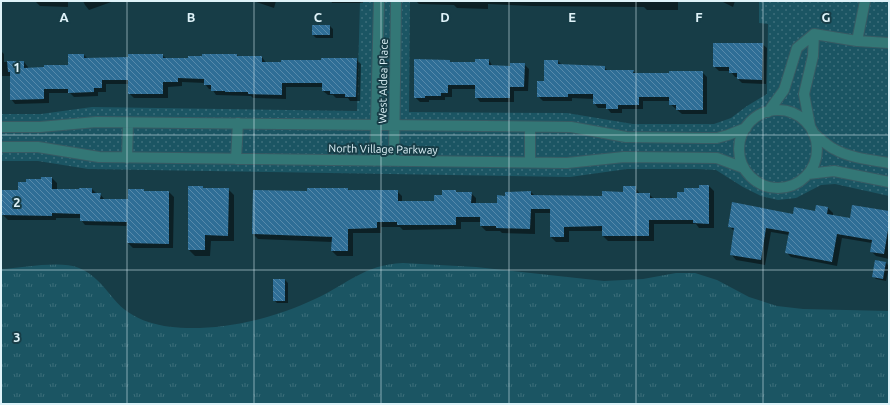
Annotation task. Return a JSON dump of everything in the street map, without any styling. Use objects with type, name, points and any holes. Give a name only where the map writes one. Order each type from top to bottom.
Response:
[{"type":"street","name":"West Aldea Place","points":[[375,160],[379,1]]},
{"type":"street","name":"West Aldea Place","points":[[394,161],[396,1]]},
{"type":"street","points":[[857,41],[865,1]]},
{"type":"street","points":[[814,34],[813,56],[804,94],[812,130],[816,144],[816,155],[813,165],[808,174],[798,182],[787,187],[774,188],[762,185],[752,178],[744,168],[740,158],[739,148],[741,137],[746,128],[759,115],[780,110],[791,113],[802,119],[812,130],[833,148],[839,151],[889,163]]},
{"type":"street","points":[[768,112],[784,90],[797,48],[814,34],[857,41],[889,43]]},
{"type":"street","points":[[1,127],[40,127],[96,122],[571,127],[626,137],[703,138],[717,138],[746,128]]},
{"type":"street","points":[[127,158],[128,123]]},
{"type":"street","points":[[236,159],[238,123]]},
{"type":"street","points":[[530,127],[530,162]]},
{"type":"street","name":"North Village Parkway","points":[[1,147],[38,147],[99,157],[127,158],[567,163],[624,157],[717,158],[744,168]]},
{"type":"street","points":[[808,174],[834,171],[889,182]]},
{"type":"green space","points":[[360,1],[410,1],[409,112],[567,113],[633,124],[714,124],[731,118],[767,94],[768,24],[759,23],[759,1],[889,1],[889,196],[835,184],[821,185],[796,198],[778,200],[761,196],[743,187],[716,170],[697,169],[627,169],[570,177],[88,169],[38,161],[1,161],[1,114],[41,114],[92,107],[357,111]]},
{"type":"green space","points":[[403,263],[476,267],[604,281],[643,279],[676,273],[695,273],[717,280],[749,297],[777,306],[803,309],[889,311],[889,404],[1,404],[1,269],[41,265],[62,265],[79,268],[94,277],[121,306],[138,318],[159,325],[192,328],[239,324],[270,316],[315,299],[366,271],[377,267]]},
{"type":"building","points":[[312,25],[330,25],[330,35],[312,35]]},
{"type":"building","points":[[713,43],[763,43],[762,80],[737,79],[737,73],[729,73],[729,67],[713,67]]},
{"type":"building","points":[[68,54],[84,54],[84,58],[128,57],[128,54],[163,54],[163,58],[188,58],[188,56],[202,56],[202,54],[237,54],[237,56],[262,56],[262,62],[281,62],[281,60],[321,60],[321,58],[357,58],[356,97],[345,97],[345,94],[330,94],[330,91],[322,91],[322,83],[282,83],[282,95],[248,94],[248,92],[211,91],[211,85],[204,85],[204,79],[178,78],[178,82],[163,82],[163,94],[128,94],[128,80],[102,80],[102,88],[94,88],[94,92],[68,93],[68,89],[44,89],[44,99],[10,100],[10,72],[8,72],[7,61],[24,61],[24,68],[44,67],[44,65],[68,65]]},
{"type":"building","points":[[414,59],[450,60],[450,62],[475,62],[475,59],[489,59],[489,65],[510,66],[510,63],[525,63],[524,87],[510,87],[510,98],[475,98],[475,85],[448,85],[448,93],[441,93],[441,96],[414,98]]},
{"type":"building","points":[[544,60],[558,60],[558,64],[605,66],[605,70],[634,70],[633,73],[703,71],[703,110],[676,110],[676,105],[669,105],[669,97],[639,97],[639,105],[618,105],[618,109],[606,109],[606,104],[593,104],[593,94],[568,94],[568,97],[537,97],[537,81],[544,81]]},
{"type":"building","points":[[41,177],[52,177],[52,189],[92,188],[92,193],[101,193],[100,199],[128,199],[128,189],[144,189],[144,191],[169,191],[169,244],[127,243],[127,222],[80,221],[80,214],[52,213],[52,216],[2,215],[2,190],[18,190],[18,182],[26,182],[26,179],[41,179]]},
{"type":"building","points":[[699,185],[709,185],[709,224],[693,223],[693,220],[649,220],[649,236],[602,236],[602,226],[564,227],[564,237],[550,237],[550,209],[531,209],[530,229],[480,226],[480,217],[456,217],[456,225],[397,225],[397,222],[377,222],[377,228],[348,229],[348,251],[331,251],[332,237],[252,234],[253,190],[307,191],[307,188],[348,188],[348,190],[398,190],[398,201],[434,201],[434,195],[442,195],[442,190],[456,190],[456,192],[472,192],[471,203],[497,203],[497,195],[505,196],[505,192],[531,191],[531,195],[602,196],[602,191],[623,192],[623,186],[636,186],[636,193],[650,193],[650,198],[677,198],[677,192],[684,192],[684,188],[699,188]]},
{"type":"building","points":[[188,186],[203,186],[203,188],[229,188],[228,236],[205,235],[205,250],[188,250]]},
{"type":"building","points":[[732,202],[793,214],[794,207],[815,211],[816,205],[828,207],[827,214],[850,218],[852,205],[889,211],[889,224],[884,254],[870,252],[872,240],[837,234],[832,262],[785,253],[789,232],[766,228],[761,260],[730,255],[734,228],[728,227]]},
{"type":"building","points":[[875,260],[886,262],[883,279],[872,277]]},
{"type":"building","points":[[273,279],[285,279],[285,301],[273,301]]}]
